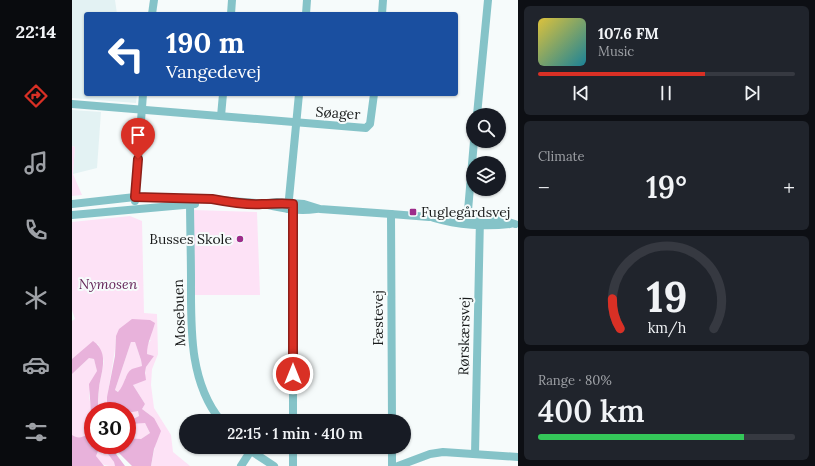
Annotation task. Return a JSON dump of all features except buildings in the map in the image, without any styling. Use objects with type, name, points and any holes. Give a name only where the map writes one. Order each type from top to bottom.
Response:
[{"type":"street","points":[[152,12],[154,0]]},
{"type":"street","points":[[231,12],[232,0]]},
{"type":"street","points":[[306,12],[308,0]]},
{"type":"street","points":[[382,12],[384,0]]},
{"type":"street","points":[[478,108],[488,0]]},
{"type":"street","points":[[134,209],[143,96]]},
{"type":"street","points":[[221,116],[223,96]]},
{"type":"street","points":[[293,414],[290,206],[299,96]]},
{"type":"street","name":"Søager","points":[[296,123],[366,128],[370,124],[374,96]]},
{"type":"street","points":[[72,104],[296,123]]},
{"type":"street","points":[[467,220],[473,148]]},
{"type":"street","points":[[72,204],[135,197],[190,201],[224,201],[290,206],[304,211],[320,209],[430,217],[448,215],[498,226],[516,224]]},
{"type":"street","points":[[72,215],[134,209],[190,201]]},
{"type":"street","name":"Mosebuen","points":[[190,201],[191,327],[194,353],[199,377],[208,400],[217,414]]},
{"type":"street","name":"Fæstevej","points":[[391,214],[392,414]]},
{"type":"street","name":"Rørskærsvej","points":[[475,454],[480,221]]},
{"type":"street","points":[[398,466],[436,453],[518,457]]},
{"type":"street","points":[[241,466],[245,454]]},
{"type":"street","points":[[255,454],[274,466]]},
{"type":"street","points":[[293,454],[293,466]]},
{"type":"street","points":[[392,454],[392,466]]},
{"type":"shaded area","points":[[72,0],[115,0],[117,12],[84,12],[84,96],[137,96],[136,103],[72,98]]},
{"type":"shaded area","points":[[72,110],[101,112],[97,168],[73,174],[75,147],[72,146]]},
{"type":"shaded area","points":[[132,319],[150,320],[155,323],[147,350],[147,354],[154,356],[146,367],[146,380],[133,385],[145,404],[142,409],[154,418],[161,431],[154,449],[151,466],[132,466],[120,454],[136,454],[136,439],[141,439],[150,433],[145,423],[136,424],[136,418],[139,416],[138,411],[136,411],[136,402],[107,402],[115,356],[116,336],[119,329]],"holes":[[[131,342],[135,342],[142,366],[132,369],[126,376],[118,392],[115,390]]]},
{"type":"shaded area","points":[[93,341],[98,346],[103,357],[98,402],[90,402],[89,384],[97,371],[94,359],[89,358],[72,374],[72,359]]},
{"type":"shaded area","points":[[72,435],[75,437],[84,436],[84,454],[97,454],[96,456],[104,466],[72,466]]},
{"type":"shaded area","points":[[108,454],[116,454],[125,466],[115,466]]},
{"type":"green space","points":[[72,146],[75,147],[73,174],[82,195],[72,196]]},
{"type":"green space","points":[[193,210],[257,212],[260,295],[193,295]]},
{"type":"green space","name":"Nymosen","points":[[130,216],[142,221],[144,313],[157,314],[158,354],[152,369],[151,385],[154,408],[171,435],[173,452],[190,466],[151,466],[156,441],[154,418],[142,409],[145,404],[133,385],[145,376],[146,367],[154,356],[147,354],[147,345],[151,340],[116,336],[107,402],[98,402],[99,387],[104,361],[98,344],[72,359],[72,321],[75,319],[72,310],[72,222]]},
{"type":"green space","points":[[131,342],[135,342],[142,366],[125,378],[125,385],[119,392],[115,390]]},
{"type":"green space","points":[[89,358],[94,359],[97,371],[90,389],[90,402],[84,402],[84,436],[82,438],[77,438],[72,435],[72,374]]},
{"type":"green space","points":[[136,411],[138,411],[139,416],[136,418]]},
{"type":"green space","points":[[139,422],[145,423],[150,433],[141,439],[136,439],[136,423]]},
{"type":"green space","points":[[97,454],[108,454],[115,466],[101,463],[96,456]]},
{"type":"place","name":"Fuglegårdsvej","points":[[413,212]]},
{"type":"place","name":"Busses Skole","points":[[240,239]]},
{"type":"route","points":[[138,159],[135,197],[212,199],[262,204],[277,202],[293,204],[293,374]]}]
